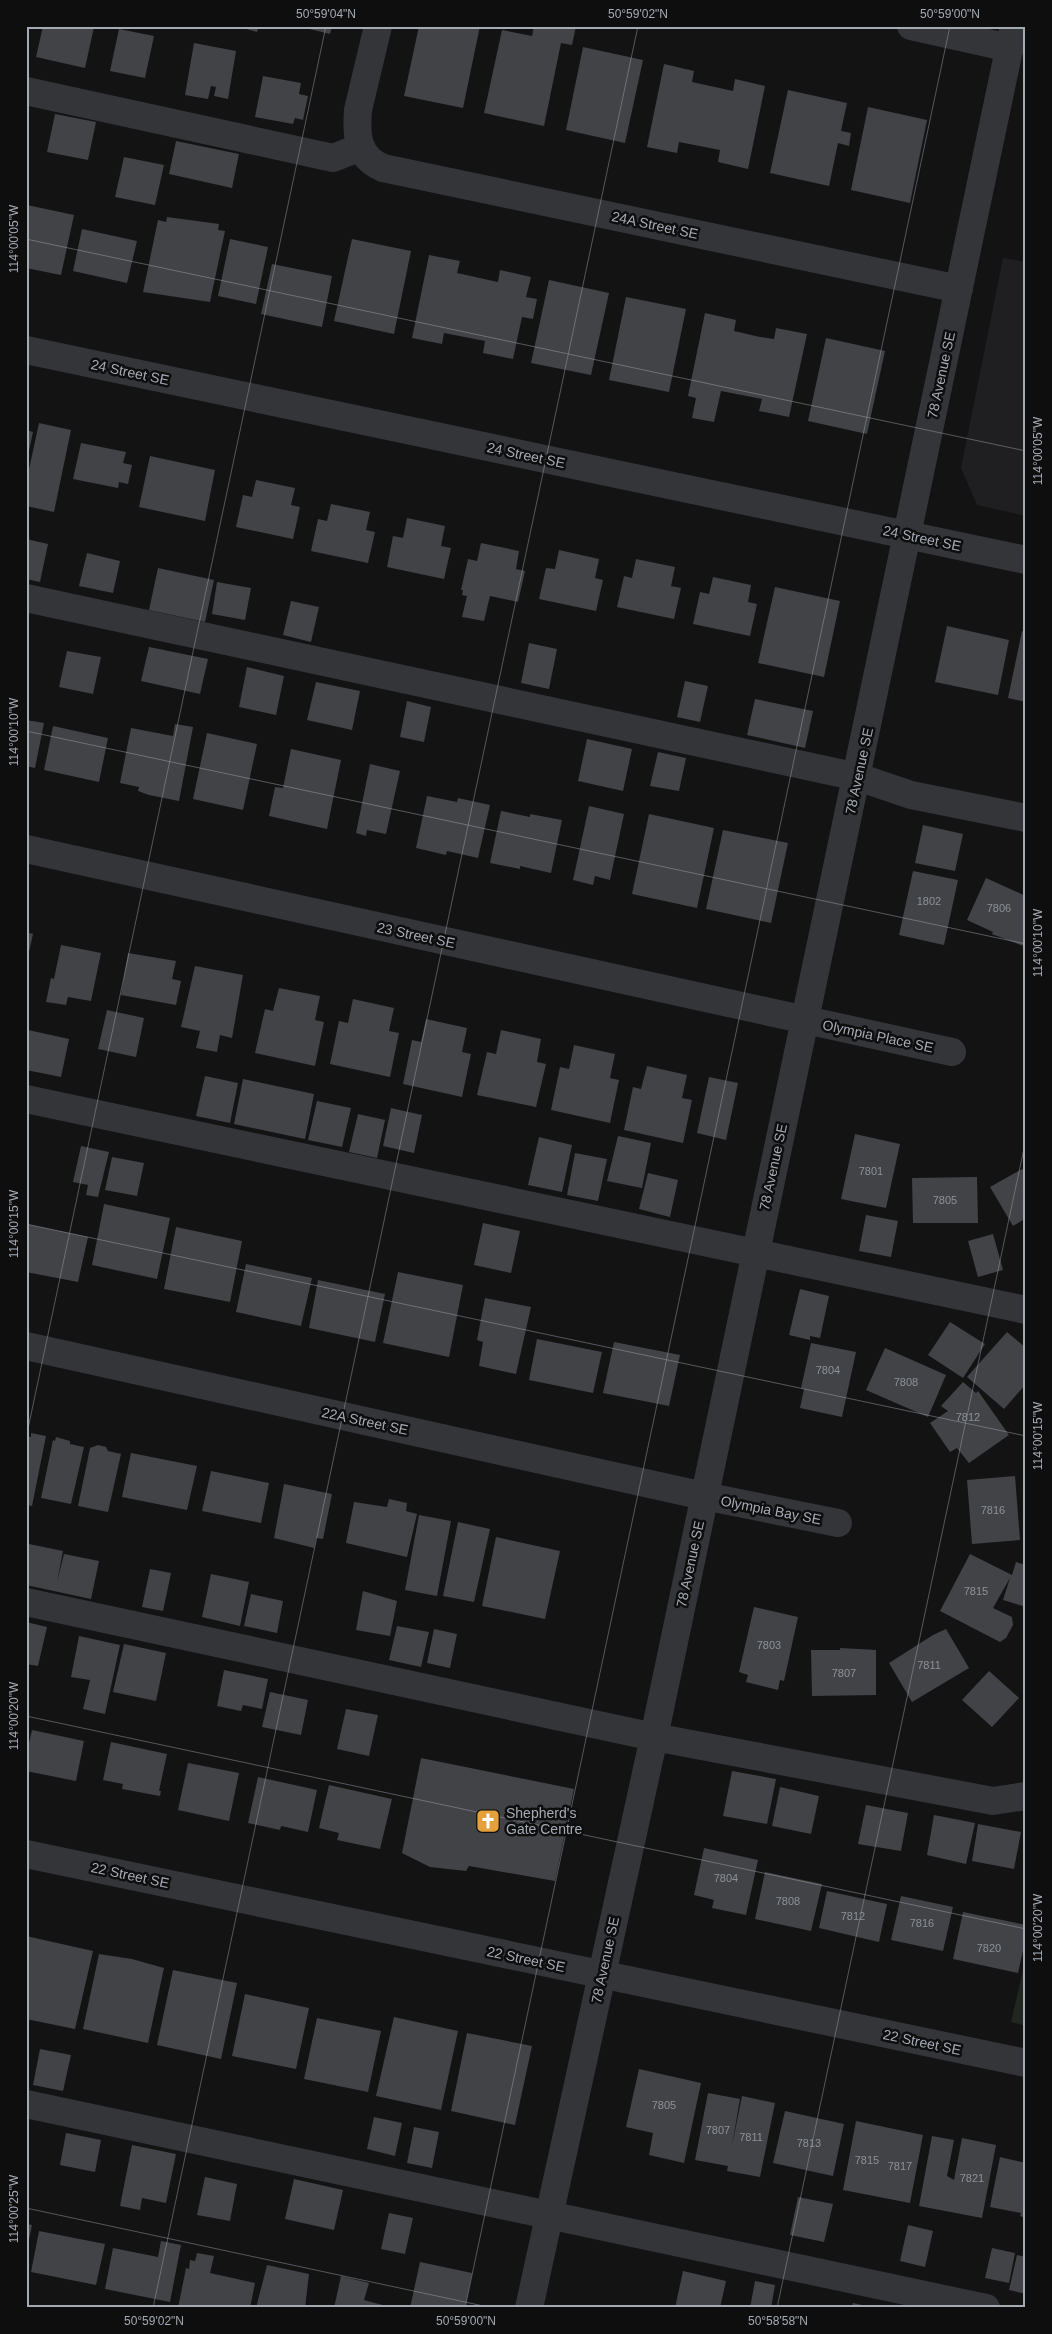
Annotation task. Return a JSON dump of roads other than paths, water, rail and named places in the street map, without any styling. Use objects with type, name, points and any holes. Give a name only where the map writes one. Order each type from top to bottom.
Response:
[{"type":"street","points":[[26,91],[333,158],[361,147],[358,129],[358,110],[378,26]]},
{"type":"street","points":[[911,26],[1012,37]]},
{"type":"street","name":"78 Avenue SE","points":[[529,2308],[654,1736],[754,1253],[858,777],[1012,37]]},
{"type":"street","name":"24A Street SE","points":[[361,147],[364,155],[372,163],[383,168],[959,289]]},
{"type":"street","name":"24 Street SE","points":[[26,350],[1026,560]]},
{"type":"street","points":[[26,598],[858,777],[911,795],[1026,818]]},
{"type":"street","name":"23 Street SE","points":[[26,849],[805,1020]]},
{"type":"street","name":"Olympia Place SE","points":[[805,1020],[952,1052]]},
{"type":"street","points":[[26,1099],[1026,1310]]},
{"type":"street","name":"22A Street SE","points":[[26,1346],[704,1496]]},
{"type":"street","name":"Olympia Bay SE","points":[[704,1496],[838,1523]]},
{"type":"street","points":[[26,1602],[654,1736],[994,1801],[1026,1796]]},
{"type":"street","name":"22 Street SE","points":[[26,1854],[1026,2064]]},
{"type":"street","points":[[26,2104],[986,2308]]},
{"type":"place","name":"Shepherd's Gate Centre","points":[[488,1821]]}]
